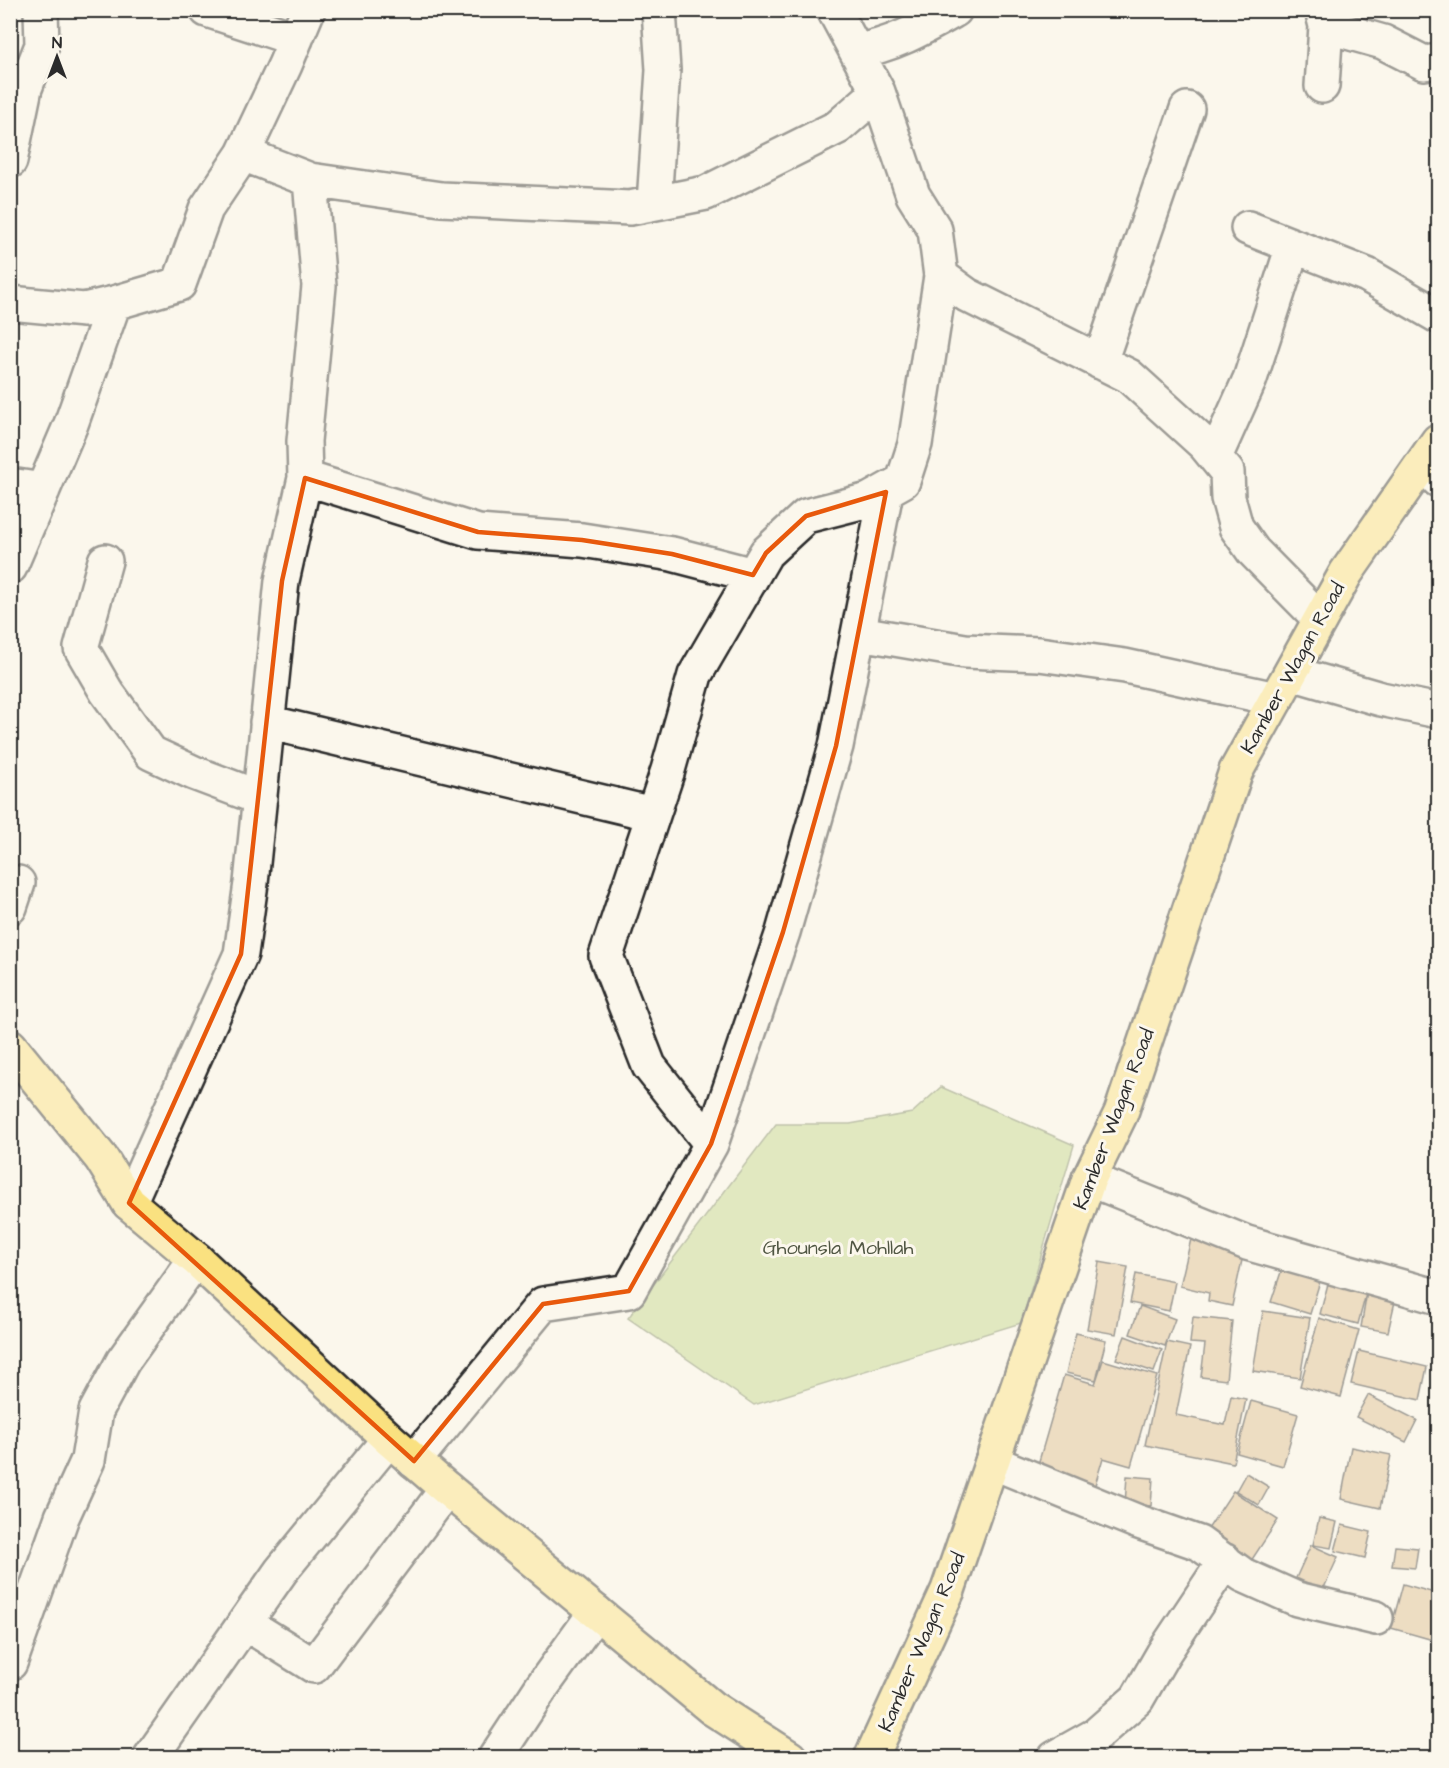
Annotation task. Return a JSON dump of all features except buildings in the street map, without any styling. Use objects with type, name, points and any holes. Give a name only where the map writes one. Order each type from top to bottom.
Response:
[{"type":"main road","name":"Kamber Wagan Road","points":[[871,1758],[948,1590],[1089,1179],[1121,1113],[1236,771],[1346,573],[1434,461]]},
{"type":"main road","points":[[10,1046],[100,1158],[129,1203],[196,1259],[389,1439],[447,1489],[712,1707],[790,1758]]},
{"type":"street","points":[[10,161],[25,88],[42,45],[41,10]]},
{"type":"street","points":[[654,203],[663,70],[659,10]]},
{"type":"street","points":[[711,1144],[650,1066],[606,957],[668,770],[695,675],[766,553],[806,516],[869,500],[903,481],[915,444],[941,276],[935,230],[913,195],[878,92],[834,10]]},
{"type":"street","points":[[856,51],[876,48],[908,35],[955,10]]},
{"type":"street","points":[[10,303],[84,310],[179,284],[206,209],[243,154],[302,25],[223,13]]},
{"type":"street","points":[[1322,86],[1324,18],[1383,42],[1424,63],[1438,61]]},
{"type":"street","points":[[243,154],[310,180],[441,199],[630,208],[706,193],[838,127],[878,92]]},
{"type":"street","points":[[1100,362],[1187,109]]},
{"type":"street","points":[[129,1203],[241,954],[260,798],[282,581],[305,478],[304,441],[319,286],[310,180]]},
{"type":"street","points":[[1248,228],[1367,275],[1438,316]]},
{"type":"street","points":[[1215,457],[1250,379],[1293,246]]},
{"type":"street","points":[[941,276],[967,295],[1129,376],[1215,457],[1227,472],[1228,498],[1236,527],[1254,551],[1319,621]]},
{"type":"street","points":[[10,567],[71,424],[114,303]]},
{"type":"street","points":[[305,478],[478,532],[582,540],[615,545],[672,554],[753,575]]},
{"type":"street","points":[[10,486],[43,490]]},
{"type":"street","points":[[414,1461],[543,1304],[629,1291],[711,1144],[783,932],[836,746],[886,492]]},
{"type":"street","points":[[105,561],[81,648],[106,691],[151,753],[260,798]]},
{"type":"street","points":[[859,633],[965,651],[1039,654],[1381,699],[1438,711]]},
{"type":"street","points":[[267,722],[653,814]]},
{"type":"street","points":[[1089,1179],[1247,1243],[1438,1297]]},
{"type":"street","points":[[10,1663],[62,1516],[88,1460],[96,1411],[123,1361],[196,1259]]},
{"type":"street","points":[[150,1758],[281,1571],[389,1439]]},
{"type":"street","points":[[992,1462],[1136,1521],[1199,1543],[1243,1575],[1297,1599],[1376,1618]]},
{"type":"street","points":[[245,1623],[314,1666],[447,1489]]},
{"type":"street","points":[[1055,1758],[1096,1735],[1137,1699],[1163,1654],[1225,1561]]},
{"type":"street","points":[[495,1758],[541,1688],[596,1612]]},
{"type":"highlighted area","points":[[305,478],[478,532],[582,540],[672,554],[753,575],[766,553],[806,516],[886,492],[836,746],[783,932],[711,1144],[629,1291],[543,1304],[414,1461],[129,1203],[241,954],[282,581]]},
{"type":"green space","name":"Ghounsla Mohllah","points":[[941,1087],[1074,1145],[1021,1323],[754,1405],[628,1318],[776,1124],[850,1124],[912,1113]]}]
